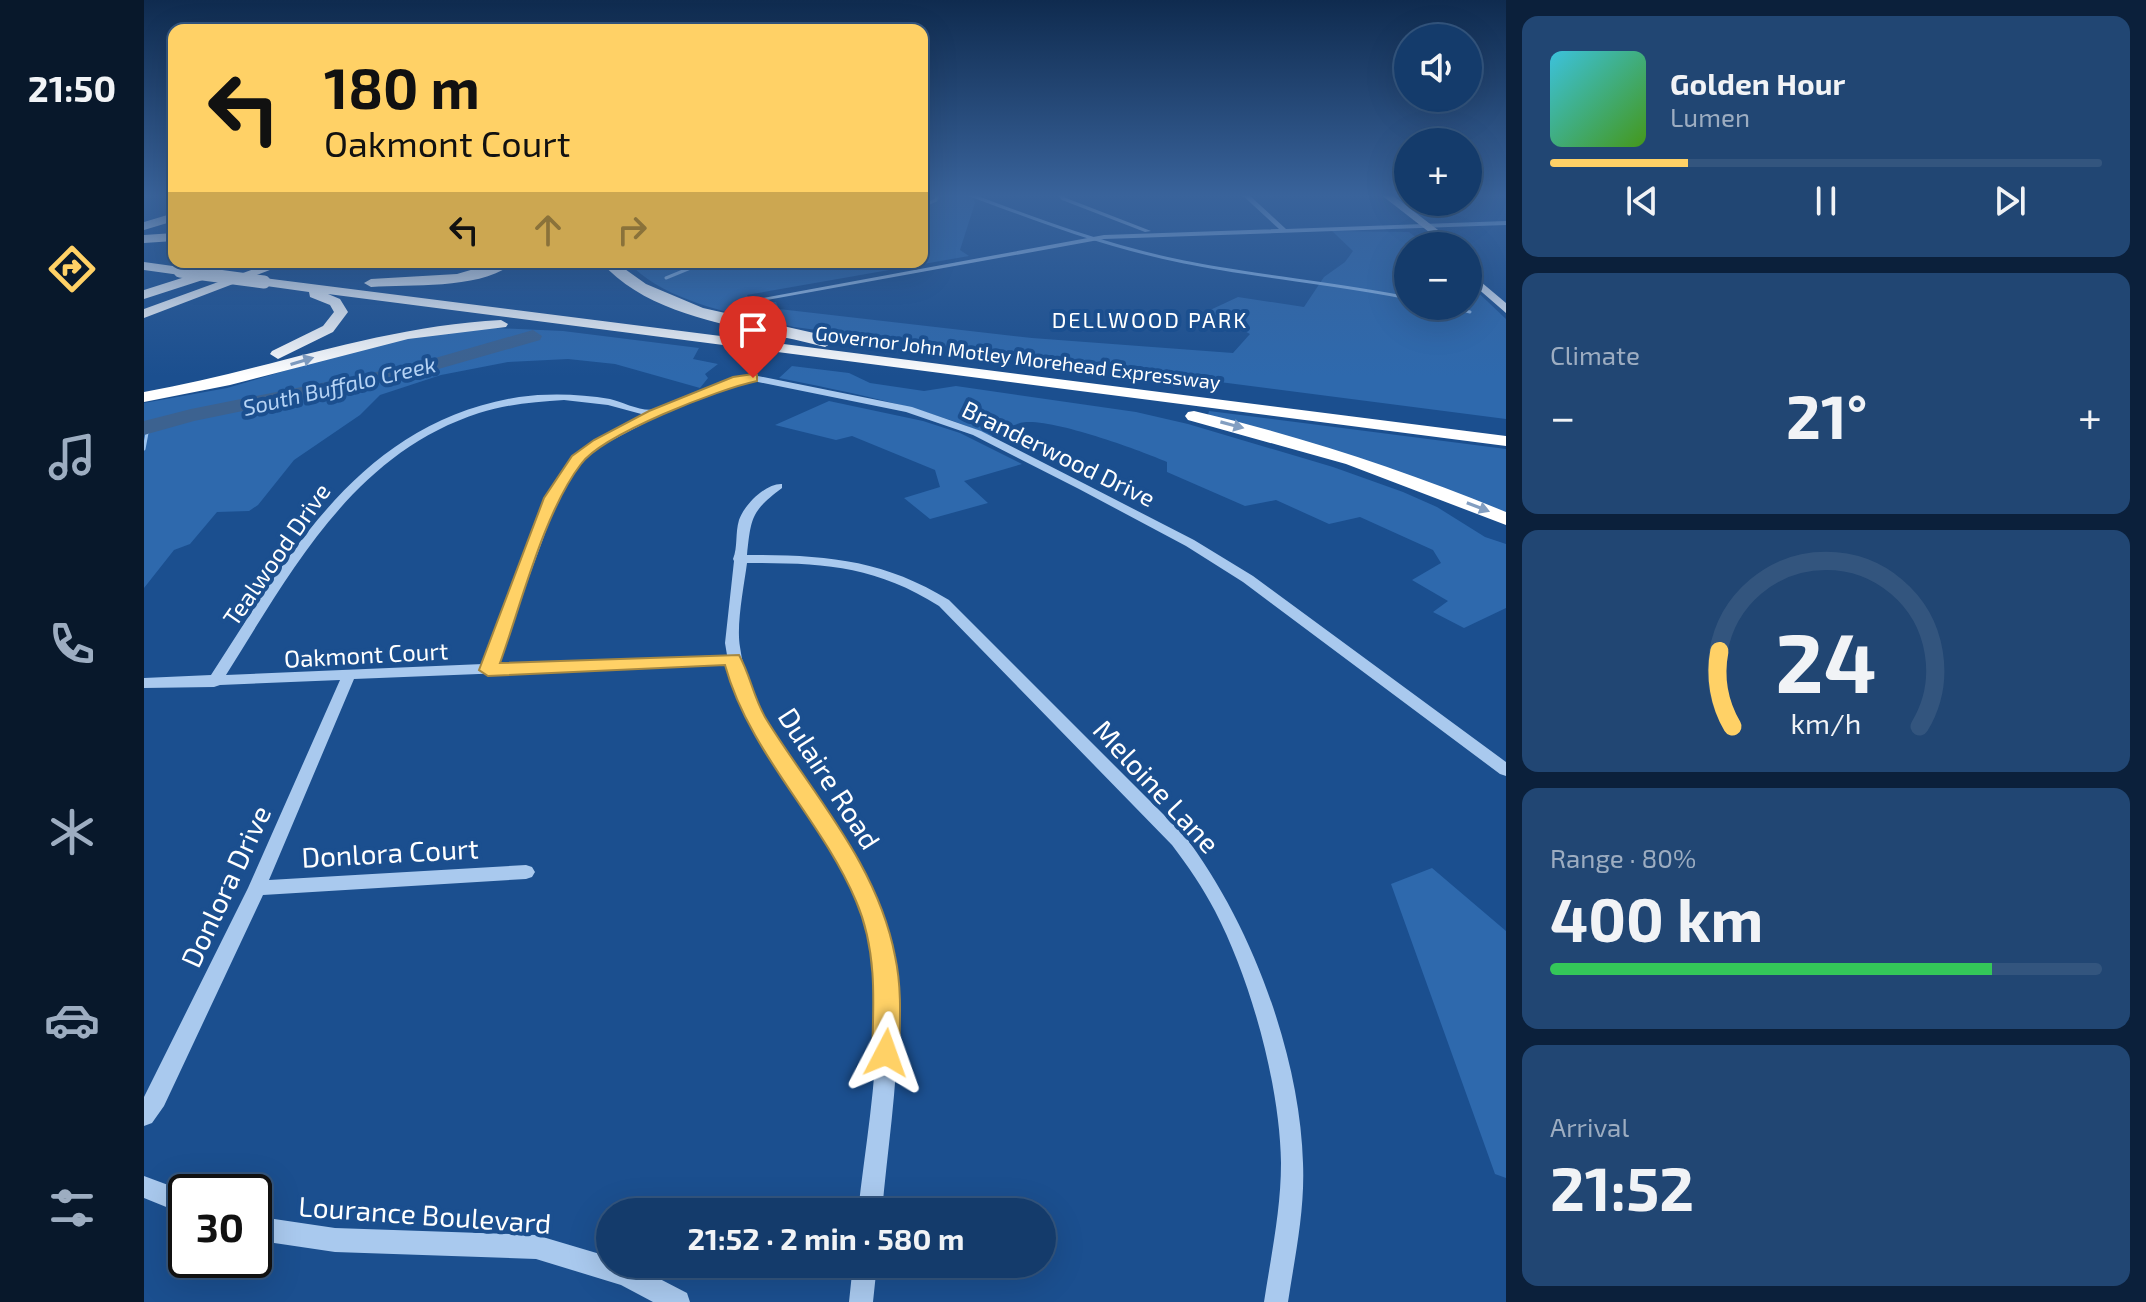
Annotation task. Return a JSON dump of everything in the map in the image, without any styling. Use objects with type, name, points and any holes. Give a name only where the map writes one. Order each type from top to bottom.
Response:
[{"type":"highway","points":[[144,256],[168,262]]},
{"type":"highway","name":"Governor John Motley Morehead Expressway","points":[[144,266],[168,265]]},
{"type":"highway","name":"Governor John Motley Morehead Expressway","points":[[196,268],[264,282],[1506,441]]},
{"type":"highway","points":[[144,295],[225,268]]},
{"type":"highway","points":[[144,315],[284,268],[361,284],[825,342]]},
{"type":"highway","points":[[361,284],[437,282],[495,268]]},
{"type":"highway","points":[[615,268],[647,291],[708,315],[809,335],[825,342]]},
{"type":"highway","points":[[144,381],[240,366],[292,348],[328,329],[341,312],[340,308],[335,302],[308,292],[304,287]]},
{"type":"highway","points":[[144,397],[227,382],[360,343],[413,332],[488,324],[590,324]]},
{"type":"highway","name":"Governor John Motley Morehead Expressway","points":[[825,342],[1506,428]]},
{"type":"highway","points":[[1047,383],[1062,390],[1223,422],[1299,444],[1388,473],[1506,519]]},
{"type":"main road","points":[[1482,271],[1506,293]]},
{"type":"main road","points":[[1482,287],[1506,309]]},
{"type":"street","points":[[767,298],[1003,255]]},
{"type":"street","name":"Branderwood Drive","points":[[488,670],[552,498],[577,459],[599,443],[654,414],[737,380],[753,378],[908,409],[977,433],[1190,543],[1248,579],[1506,770]]},
{"type":"street","name":"Tealwood Drive","points":[[214,682],[328,511],[372,468],[425,431],[481,408],[536,397],[602,398],[654,414]]},
{"type":"street","name":"Dulaire Road","points":[[778,486],[760,499],[745,519],[739,559],[733,659],[741,688],[757,721],[843,850],[860,881],[876,925],[888,991],[889,1021],[871,1198]]},
{"type":"street","name":"Meloine Lane","points":[[739,559],[843,561],[879,570],[931,594],[944,603],[1145,806],[1199,866],[1216,891],[1242,943],[1284,1089],[1292,1163],[1276,1302]]},
{"type":"street","name":"Oakmont Court","points":[[144,683],[733,659]]},
{"type":"street","name":"Donlora Drive","points":[[144,1115],[156,1099],[257,888],[348,677]]},
{"type":"street","name":"Donlora Court","points":[[257,888],[526,872]]},
{"type":"street","points":[[144,1187],[168,1196]]},
{"type":"street","name":"Lourance Boulevard","points":[[272,1231],[335,1240],[536,1247],[626,1274],[678,1302]]},
{"type":"street","points":[[861,1302],[864,1278]]},
{"type":"shaded area","points":[[928,255],[969,256],[928,263]]},
{"type":"shaded area","points":[[1350,255],[1394,255],[1394,320],[1482,320],[1482,296],[1506,319],[1506,419],[794,327],[705,306],[662,288],[635,268],[901,268],[747,295],[750,301],[776,302],[779,309],[1032,338],[1233,353],[1250,334],[1208,311],[1238,297],[1304,307],[1324,277]]},
{"type":"shaded area","points":[[495,328],[563,331],[699,348],[693,359],[718,364],[705,374],[708,378],[700,388],[615,364],[568,359],[508,362],[441,375],[380,395],[360,415],[294,460],[258,505],[249,511],[217,512],[190,544],[174,550],[144,588],[144,403],[227,388],[365,347],[418,336]]},
{"type":"shaded area","points":[[792,366],[849,373],[870,383],[924,391],[956,386],[1136,412],[1188,424],[1333,467],[1437,507],[1485,537],[1506,544],[1506,608],[1464,628],[1433,612],[1448,601],[1412,580],[1441,563],[1433,550],[1360,517],[1329,524],[1276,500],[1245,506],[1167,472],[1167,462],[1093,435],[1033,422],[1020,423],[991,436],[913,408],[779,378]]},
{"type":"shaded area","points":[[829,401],[923,421],[960,433],[1022,464],[964,481],[988,503],[930,519],[904,498],[940,487],[935,470],[852,436],[836,440],[775,425]]},
{"type":"shaded area","points":[[1209,411],[1506,449],[1506,516],[1208,415]]},
{"type":"shaded area","points":[[1432,868],[1506,931],[1506,1178],[1495,1174],[1391,884]]},
{"type":"waterway","points":[[1151,255],[1394,296]]},
{"type":"waterway","name":"South Buffalo Creek","points":[[666,278],[690,268]]},
{"type":"waterway","name":"South Buffalo Creek","points":[[144,428],[191,415],[414,370],[533,336]]},
{"type":"waterway","points":[[144,449],[147,433],[154,427]]},
{"type":"district","name":"DELLWOOD PARK","points":[[1150,319]]},
{"type":"route","points":[[753,378],[737,380],[654,414],[624,428],[577,459],[552,498],[488,670],[733,659],[741,688],[757,721],[843,850],[870,904],[883,954],[888,991],[886,1053]]}]
